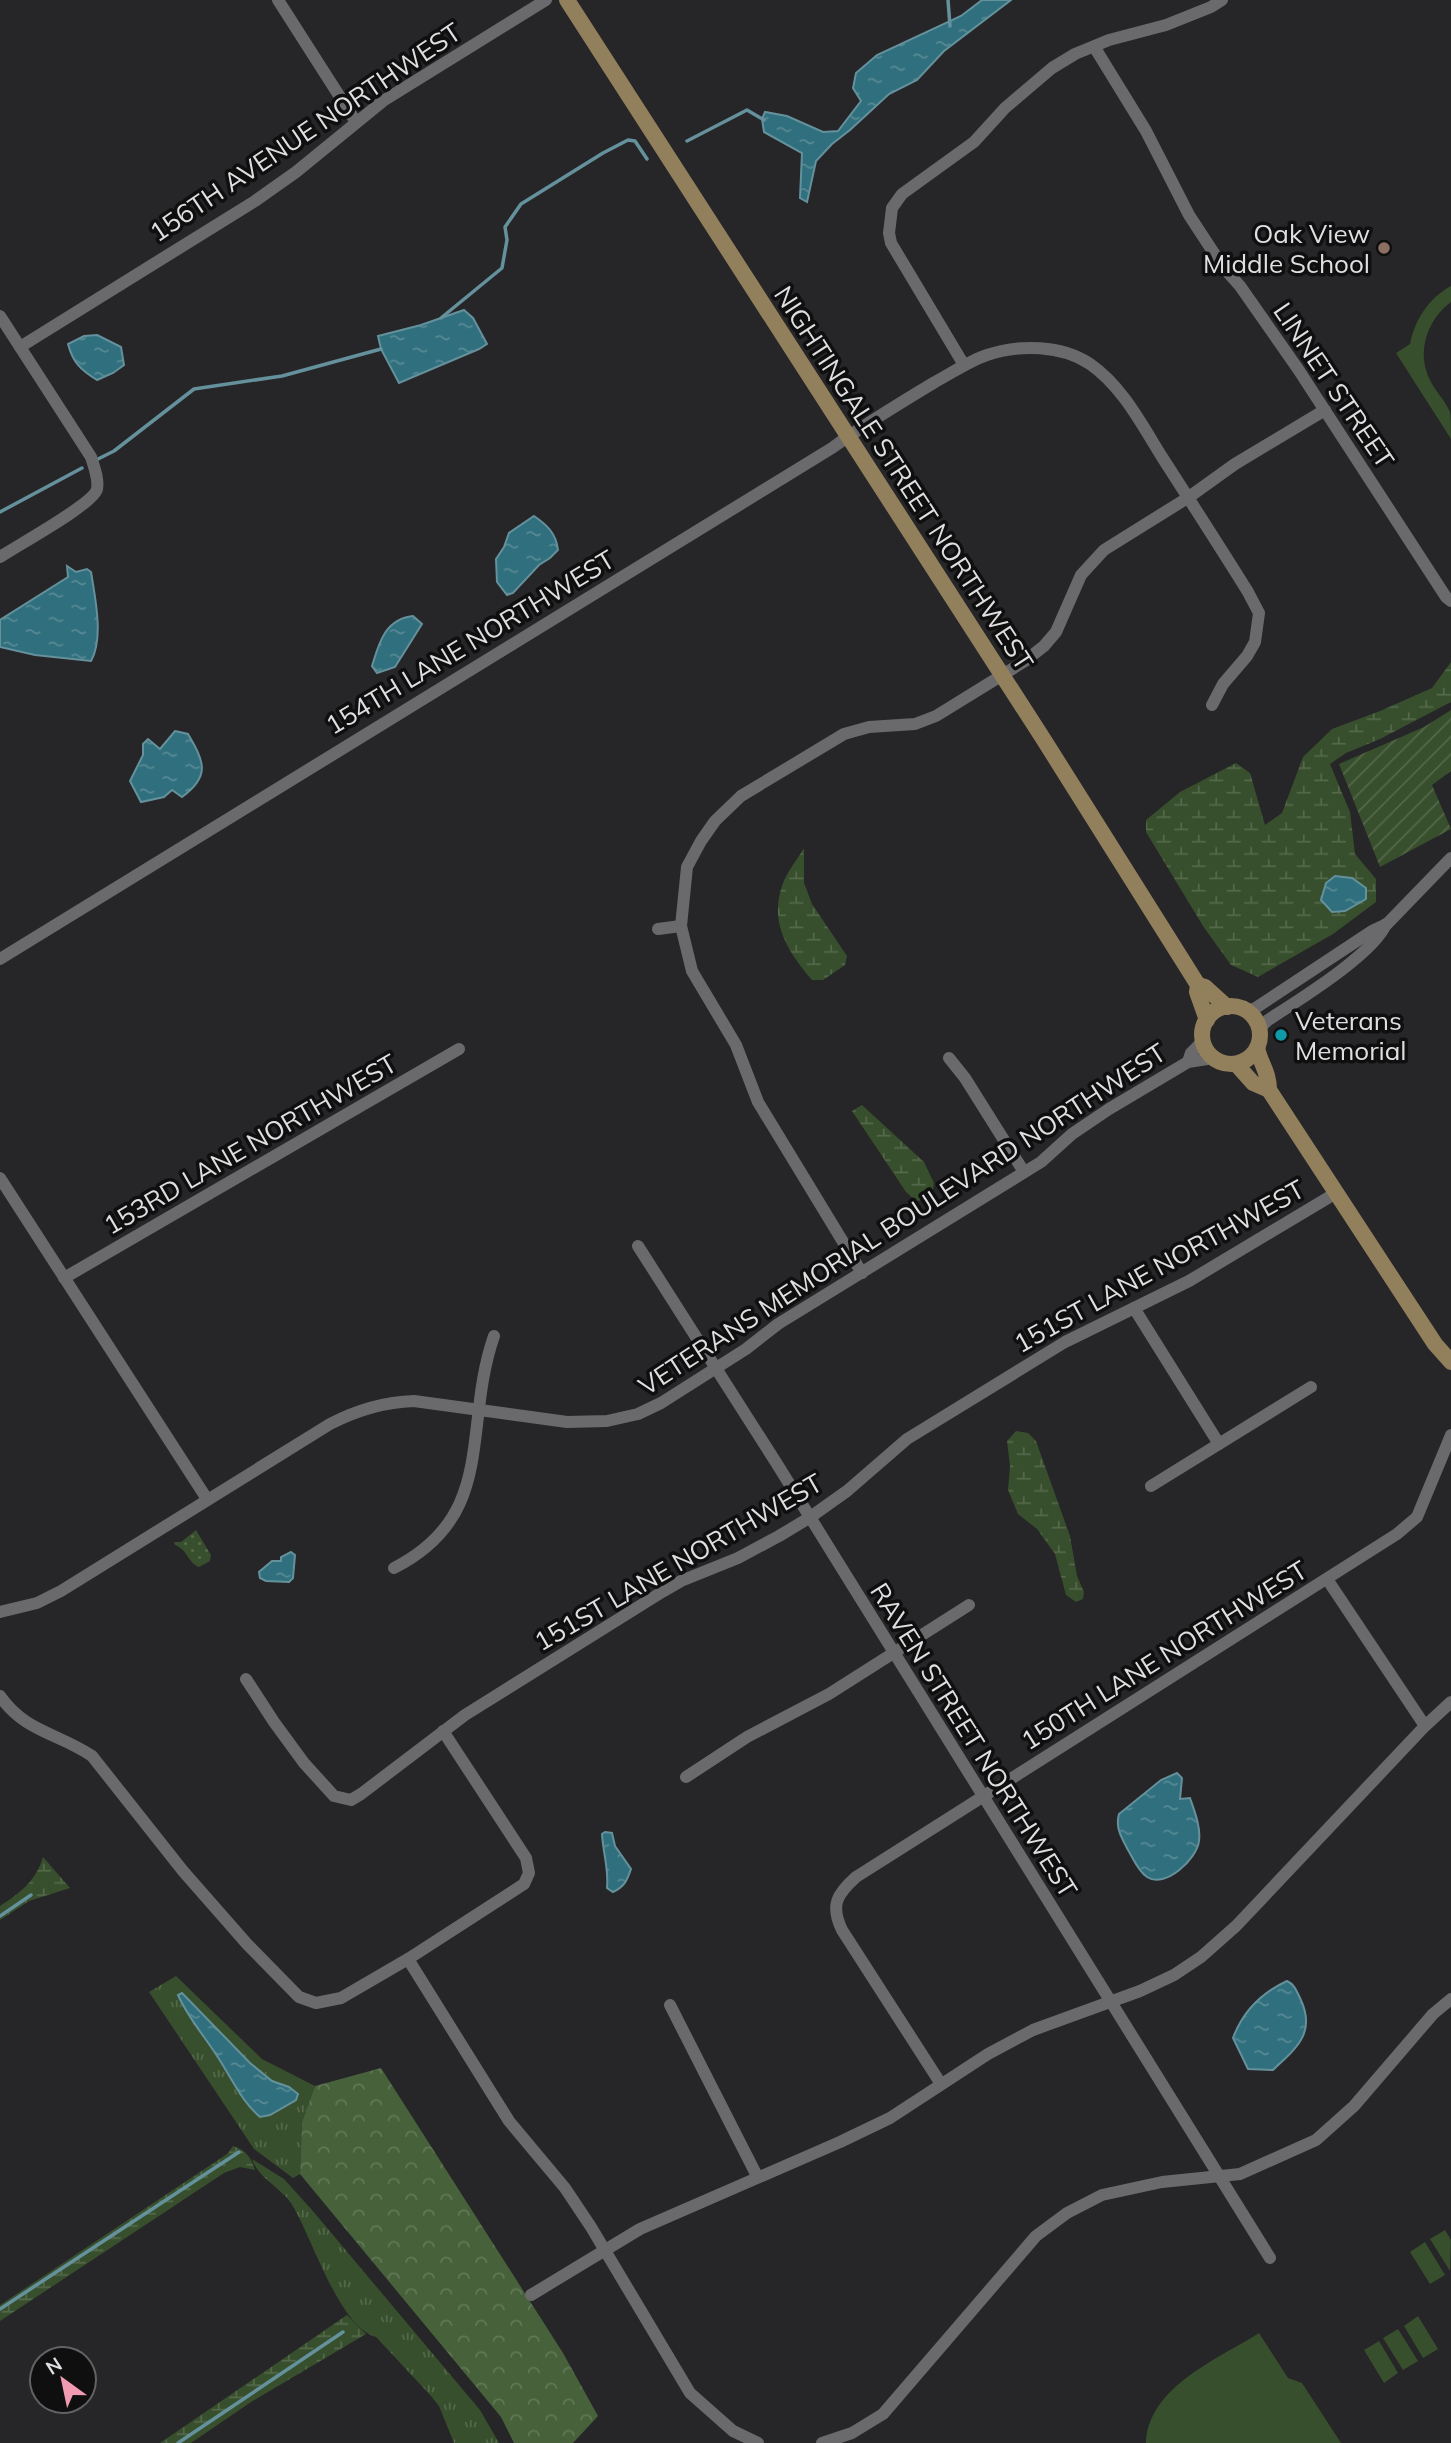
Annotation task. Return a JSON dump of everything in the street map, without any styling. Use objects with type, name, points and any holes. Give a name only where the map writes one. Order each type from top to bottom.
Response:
[{"type":"street","points":[[278,0],[356,122]]},
{"type":"street","name":"156TH AVENUE NORTHWEST","points":[[20,347],[255,201],[296,172],[383,101],[546,0]]},
{"type":"street","name":"NIGHTINGALE STREET NORTHWEST","points":[[567,0],[1002,675],[1198,985],[1197,992],[1207,1020],[1202,1031],[1203,1041]]},
{"type":"street","points":[[964,365],[891,243],[892,208],[902,194],[974,142],[1005,107],[1063,61],[1110,40],[1166,26],[1222,0]]},
{"type":"street","name":"LINNET STREET","points":[[1095,48],[1146,131],[1189,215],[1325,410],[1451,601]]},
{"type":"street","points":[[0,316],[92,457],[97,476],[97,490],[92,498],[0,557]]},
{"type":"street","name":"154TH LANE NORTHWEST","points":[[0,959],[964,365],[987,355],[1035,348],[1069,353],[1091,365],[1116,389],[1189,498],[1259,613],[1255,642],[1247,656],[1223,684],[1212,705]]},
{"type":"street","points":[[862,1273],[758,1102],[736,1045],[692,971],[681,926],[687,867],[715,821],[741,796],[844,734],[869,727],[915,724],[936,716],[1034,654],[1056,632],[1082,575],[1104,550],[1189,498],[1235,464],[1325,410]]},
{"type":"street","points":[[1260,1028],[1353,960],[1382,933],[1387,924],[1451,858]]},
{"type":"street","points":[[1245,1010],[1254,1009],[1372,930],[1387,924]]},
{"type":"street","points":[[659,929],[681,926]]},
{"type":"street","name":"NIGHTINGALE STREET NORTHWEST","points":[[1198,985],[1205,987],[1227,1007],[1245,1010]]},
{"type":"street","points":[[1207,1020],[1212,1014],[1227,1007]]},
{"type":"street","points":[[1245,1010],[1256,1019],[1260,1028],[1257,1048],[1260,1062],[1269,1074],[1269,1090],[1435,1343],[1451,1362]]},
{"type":"street","points":[[1188,1062],[1191,1053],[1203,1041],[1214,1058],[1227,1064],[1245,1061],[1257,1048]]},
{"type":"street","name":"153RD LANE NORTHWEST","points":[[64,1278],[459,1049]]},
{"type":"street","points":[[949,1058],[965,1078],[1024,1172]]},
{"type":"street","name":"VETERANS MEMORIAL BOULEVARD NORTHWEST","points":[[0,1612],[37,1602],[61,1591],[206,1499],[330,1424],[360,1410],[393,1402],[414,1401],[567,1422],[607,1422],[638,1414],[661,1403],[778,1324],[1041,1162],[1086,1124],[1188,1062],[1214,1058]]},
{"type":"street","points":[[1236,1064],[1253,1083],[1269,1090]]},
{"type":"street","points":[[0,1178],[206,1499]]},
{"type":"street","name":"151ST LANE NORTHWEST","points":[[246,1679],[304,1763],[334,1796],[351,1800],[465,1715],[662,1592],[681,1581],[738,1558],[809,1518],[907,1439],[1065,1342],[1189,1281],[1336,1193]]},
{"type":"street","name":"RAVEN STREET NORTHWEST","points":[[638,1246],[1270,2258]]},
{"type":"street","points":[[1134,1308],[1219,1444]]},
{"type":"street","points":[[394,1568],[417,1556],[432,1544],[457,1511],[466,1493],[483,1373],[494,1336]]},
{"type":"street","points":[[1152,1486],[1311,1387]]},
{"type":"street","name":"150TH LANE NORTHWEST","points":[[941,2084],[842,1930],[835,1909],[840,1892],[856,1877],[1397,1534],[1416,1517],[1451,1435]]},
{"type":"street","points":[[1327,1579],[1425,1726]]},
{"type":"street","points":[[686,1777],[747,1737],[829,1694],[895,1654],[968,1605]]},
{"type":"street","points":[[0,1696],[8,1708],[32,1727],[72,1742],[92,1756],[183,1871],[247,1944],[299,1997],[316,2003],[341,1998],[408,1959],[524,1884],[529,1873],[526,1858],[443,1731]]},
{"type":"street","points":[[531,2295],[639,2229],[890,2118],[988,2054],[1033,2030],[1112,2002],[1174,1975],[1201,1957],[1236,1926],[1425,1726],[1451,1702]]},
{"type":"street","points":[[408,1959],[509,2120],[565,2189],[605,2250],[690,2393],[733,2431],[758,2443]]},
{"type":"street","points":[[822,2443],[852,2433],[883,2414],[1036,2236],[1067,2213],[1102,2195],[1162,2182],[1220,2177],[1250,2171],[1316,2140],[1354,2106],[1433,2014],[1451,1999]]},
{"type":"street","points":[[670,2006],[757,2176]]},
{"type":"green space","points":[[1451,286],[1451,302],[1436,318],[1426,337],[1424,359],[1430,380],[1450,412],[1451,439],[1396,353],[1410,344],[1415,326],[1430,303]]},
{"type":"green space","points":[[1451,662],[1451,702],[1380,739],[1346,753],[1330,764],[1350,812],[1355,854],[1376,879],[1376,902],[1333,934],[1258,977],[1231,965],[1203,926],[1146,832],[1146,820],[1180,792],[1236,763],[1250,773],[1265,825],[1282,813],[1303,757],[1332,729],[1432,688]]},
{"type":"green space","points":[[1451,710],[1451,771],[1432,785],[1451,829],[1380,867],[1339,764],[1424,727]]},
{"type":"green space","points":[[804,848],[804,883],[812,904],[847,956],[845,965],[823,980],[812,980],[789,948],[783,937],[778,913],[782,886]]},
{"type":"green space","points":[[862,1105],[924,1162],[934,1183],[932,1196],[916,1201],[906,1192],[852,1111]]},
{"type":"green space","points":[[1016,1431],[1028,1433],[1036,1441],[1070,1536],[1077,1576],[1084,1592],[1083,1599],[1076,1602],[1066,1595],[1055,1554],[1037,1529],[1018,1514],[1008,1490],[1010,1466],[1007,1441]]},
{"type":"green space","points":[[196,1530],[211,1555],[210,1561],[199,1567],[174,1542],[181,1542]]},
{"type":"green space","points":[[43,1857],[70,1888],[29,1901],[0,1920],[0,1906],[26,1886]]},
{"type":"green space","points":[[176,1976],[262,2059],[315,2086],[302,2122],[300,2174],[293,2178],[254,2149],[149,1992]]},
{"type":"green space","points":[[381,2068],[563,2353],[598,2416],[573,2443],[514,2443],[501,2417],[300,2174],[302,2122],[315,2086]]},
{"type":"green space","points":[[233,2146],[247,2155],[255,2170],[240,2167],[224,2173],[0,2321],[0,2305],[227,2154]]},
{"type":"green space","points":[[252,2159],[284,2179],[312,2210],[480,2410],[499,2443],[454,2443],[439,2406],[431,2396],[376,2337],[362,2329],[350,2316],[327,2278],[291,2203],[259,2172]]},
{"type":"green space","points":[[1445,2230],[1451,2240],[1450,2271],[1430,2239]]},
{"type":"green space","points":[[1425,2242],[1445,2275],[1430,2284],[1410,2252]]},
{"type":"green space","points":[[347,2315],[366,2334],[251,2402],[191,2443],[160,2443]]},
{"type":"green space","points":[[1418,2316],[1438,2349],[1423,2358],[1404,2326]]},
{"type":"green space","points":[[1398,2329],[1418,2361],[1403,2370],[1383,2338]]},
{"type":"green space","points":[[1259,2333],[1288,2378],[1302,2383],[1341,2443],[1146,2443],[1150,2423],[1172,2390],[1206,2364]]},
{"type":"green space","points":[[1379,2341],[1398,2373],[1384,2383],[1364,2350]]},
{"type":"water","points":[[982,0],[1011,0],[944,51],[917,80],[889,94],[832,144],[816,161],[807,202],[800,198],[802,153],[764,132],[762,119],[765,112],[787,116],[823,132],[838,131],[861,101],[853,88],[856,73],[877,55],[961,16]]},
{"type":"water","points":[[464,310],[473,318],[487,344],[399,383],[381,349],[378,336]]},
{"type":"water","points":[[97,335],[121,347],[124,365],[97,380],[78,365],[68,344],[84,336]]},
{"type":"water","points":[[534,516],[550,530],[558,550],[539,565],[513,593],[507,595],[497,582],[496,559],[509,533]]},
{"type":"water","points":[[67,566],[76,572],[87,569],[91,572],[98,629],[91,661],[35,655],[0,647],[0,620],[68,577]]},
{"type":"water","points":[[413,616],[422,624],[395,667],[377,673],[372,666],[385,634],[396,622]]},
{"type":"water","points":[[175,731],[188,734],[201,760],[201,775],[182,797],[172,790],[164,797],[141,802],[130,781],[143,755],[143,744],[148,739],[160,749]]},
{"type":"water","points":[[1335,876],[1352,878],[1366,888],[1366,899],[1345,911],[1332,912],[1321,900],[1326,883]]},
{"type":"water","points":[[291,1552],[295,1555],[293,1578],[289,1582],[266,1581],[260,1578],[259,1572],[272,1561],[281,1561],[281,1557]]},
{"type":"water","points":[[1177,1773],[1182,1778],[1180,1799],[1190,1798],[1198,1824],[1199,1841],[1193,1856],[1179,1870],[1171,1876],[1154,1880],[1141,1871],[1121,1837],[1119,1814],[1161,1780]]},
{"type":"water","points":[[612,1833],[615,1846],[631,1869],[625,1883],[613,1892],[607,1888],[602,1834]]},
{"type":"water","points":[[1287,1981],[1295,1988],[1305,2010],[1306,2021],[1302,2039],[1273,2070],[1248,2069],[1233,2038],[1237,2028],[1254,2004]]},
{"type":"water","points":[[182,1993],[250,2063],[272,2081],[289,2087],[298,2094],[296,2100],[270,2115],[260,2117],[243,2097],[187,2012],[178,1995]]},
{"type":"waterway","points":[[948,0],[950,26]]},
{"type":"waterway","points":[[687,141],[747,110],[764,120]]},
{"type":"waterway","points":[[441,318],[502,268],[507,240],[505,227],[521,204],[628,140],[635,141],[647,159]]},
{"type":"waterway","points":[[98,459],[114,451],[194,389],[282,376],[381,349]]},
{"type":"waterway","points":[[0,512],[82,468]]},
{"type":"waterway","points":[[0,1916],[31,1895]]},
{"type":"waterway","points":[[0,2309],[239,2152]]},
{"type":"waterway","points":[[178,2443],[343,2332]]},
{"type":"place","name":"Oak View Middle School","points":[[1384,248]]},
{"type":"place","name":"Veterans Memorial","points":[[1281,1035]]}]
